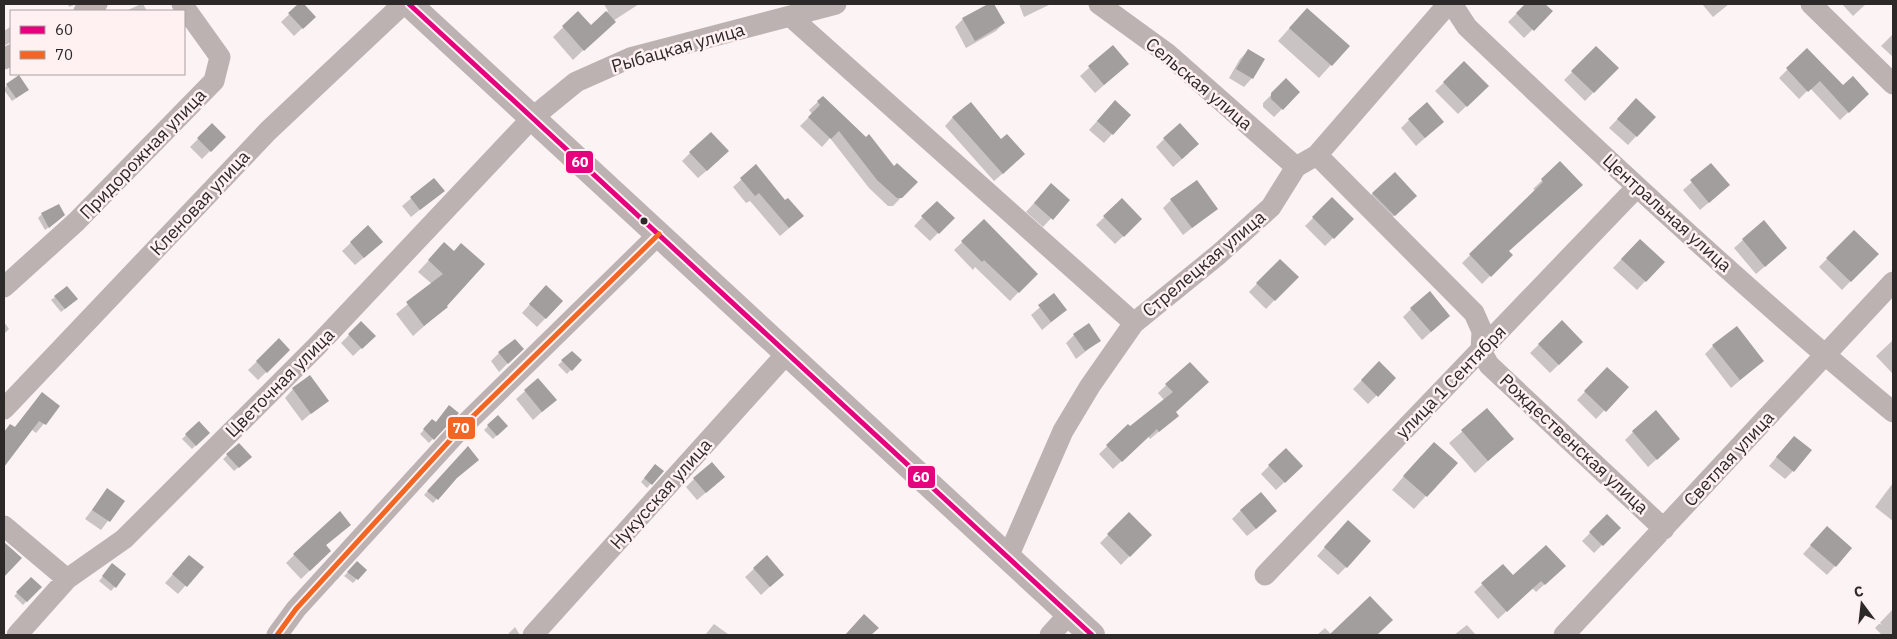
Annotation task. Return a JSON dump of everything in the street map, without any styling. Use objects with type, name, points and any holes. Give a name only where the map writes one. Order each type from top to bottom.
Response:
[{"type":"street","points":[[86,10],[97,4]]},
{"type":"street","name":"Придорожная улица","points":[[4,288],[76,222],[214,81],[220,57],[182,4]]},
{"type":"street","name":"Кленовая улица","points":[[4,410],[268,131],[403,4]]},
{"type":"street","points":[[409,4],[788,352],[1092,635]]},
{"type":"street","name":"Рыбацкая улица","points":[[532,118],[576,82],[630,58],[836,4]]},
{"type":"street","name":"Сельская улица","points":[[1099,4],[1168,54],[1296,167]]},
{"type":"street","name":"Стрелецкая улица","points":[[1008,557],[1063,431],[1090,386],[1134,323],[1219,254],[1271,207],[1296,167],[1316,155],[1448,4]]},
{"type":"street","name":"Центральная улица","points":[[1452,4],[1467,27],[1637,187],[1825,356],[1893,412]]},
{"type":"street","points":[[1811,4],[1893,84]]},
{"type":"street","points":[[791,17],[1134,323]]},
{"type":"street","name":"Цветочная улица","points":[[17,635],[67,579],[131,532],[317,346],[532,118]]},
{"type":"street","points":[[1316,155],[1474,313],[1482,330],[1481,351]]},
{"type":"street","name":"улица 1 Сентября","points":[[1265,575],[1637,187]]},
{"type":"street","points":[[277,635],[296,609],[464,425],[658,234]]},
{"type":"street","name":"Светлая улица","points":[[1564,635],[1893,282]]},
{"type":"street","name":"Рождественская улица","points":[[1481,351],[1489,364],[1664,529]]},
{"type":"street","name":"Нукусская улица","points":[[533,635],[788,352]]},
{"type":"street","points":[[4,526],[67,579]]},
{"type":"street","points":[[1050,635],[1069,614]]},
{"type":"building","points":[[298,4],[304,4],[316,17],[303,29],[288,13]]},
{"type":"building","points":[[988,4],[994,4],[1005,23],[975,41],[962,18]]},
{"type":"building","points":[[1525,4],[1545,4],[1553,11],[1534,31],[1516,13]]},
{"type":"building","points":[[1307,8],[1350,46],[1332,66],[1289,28]]},
{"type":"building","points":[[578,11],[591,25],[606,11],[616,22],[584,51],[562,26]]},
{"type":"building","points":[[1113,45],[1129,64],[1104,85],[1088,66]]},
{"type":"building","points":[[1596,46],[1619,68],[1594,93],[1571,71]]},
{"type":"building","points":[[1807,48],[1843,85],[1853,76],[1869,94],[1849,113],[1820,81],[1808,92],[1786,68]]},
{"type":"building","points":[[1248,49],[1265,59],[1253,79],[1236,69]]},
{"type":"building","points":[[1464,61],[1489,86],[1467,107],[1443,82]]},
{"type":"building","points":[[19,75],[29,90],[16,98],[6,84]]},
{"type":"building","points":[[1286,78],[1300,92],[1283,110],[1271,99],[1271,93]]},
{"type":"building","points":[[823,96],[866,137],[869,134],[894,166],[897,163],[918,182],[902,198],[897,198],[877,180],[839,131],[831,139],[808,117],[820,105],[817,101]]},
{"type":"building","points":[[1636,98],[1656,117],[1637,137],[1617,119]]},
{"type":"building","points":[[1115,100],[1131,115],[1113,135],[1097,121]]},
{"type":"building","points":[[971,102],[1001,139],[1007,134],[1025,154],[1003,174],[952,117]]},
{"type":"building","points":[[1427,102],[1444,122],[1425,138],[1408,119]]},
{"type":"building","points":[[212,123],[226,137],[211,152],[197,138]]},
{"type":"building","points":[[1180,123],[1199,144],[1182,159],[1163,138]]},
{"type":"building","points":[[711,132],[729,151],[707,171],[689,152]]},
{"type":"building","points":[[1560,161],[1583,185],[1509,251],[1513,255],[1491,277],[1469,254],[1543,182],[1541,179]]},
{"type":"building","points":[[1711,163],[1730,185],[1709,203],[1690,180]]},
{"type":"building","points":[[756,164],[785,200],[788,198],[804,216],[789,228],[759,193],[755,196],[740,178]]},
{"type":"building","points":[[1395,172],[1417,196],[1395,216],[1372,193]]},
{"type":"building","points":[[434,178],[445,191],[420,210],[410,197]]},
{"type":"building","points":[[1197,180],[1218,209],[1192,228],[1170,199]]},
{"type":"building","points":[[1051,183],[1070,200],[1053,220],[1034,203]]},
{"type":"building","points":[[1332,197],[1354,219],[1334,239],[1312,217]]},
{"type":"building","points":[[1122,198],[1142,219],[1124,237],[1103,216]]},
{"type":"building","points":[[937,201],[955,218],[939,234],[921,216]]},
{"type":"building","points":[[59,204],[65,215],[49,228],[41,213]]},
{"type":"building","points":[[984,219],[1038,274],[1019,293],[984,260],[982,262],[961,241]]},
{"type":"building","points":[[1764,220],[1787,248],[1765,267],[1742,239]]},
{"type":"building","points":[[368,225],[383,242],[364,258],[350,242]]},
{"type":"building","points":[[1854,230],[1879,254],[1851,282],[1826,258]]},
{"type":"building","points":[[1640,239],[1665,262],[1646,282],[1621,259]]},
{"type":"building","points":[[444,242],[454,251],[461,243],[485,264],[448,307],[424,326],[406,302],[443,274],[428,260]]},
{"type":"building","points":[[1280,259],[1299,277],[1275,301],[1256,283]]},
{"type":"building","points":[[546,285],[563,301],[546,319],[529,304]]},
{"type":"building","points":[[67,286],[78,299],[65,309],[54,296]]},
{"type":"building","points":[[1430,291],[1450,316],[1431,332],[1410,308]]},
{"type":"building","points":[[1054,293],[1067,310],[1051,322],[1038,305]]},
{"type":"building","points":[[1562,320],[1583,342],[1559,365],[1538,344]]},
{"type":"building","points":[[361,321],[376,336],[362,349],[348,334]]},
{"type":"building","points":[[1089,323],[1101,341],[1085,351],[1073,334]]},
{"type":"building","points":[[1737,326],[1764,361],[1740,380],[1712,345]]},
{"type":"building","points":[[279,338],[290,350],[267,373],[256,361]]},
{"type":"building","points":[[515,339],[524,349],[508,364],[498,352]]},
{"type":"building","points":[[572,351],[582,360],[572,371],[561,360]]},
{"type":"building","points":[[1379,361],[1396,378],[1378,397],[1361,380]]},
{"type":"building","points":[[1190,362],[1209,382],[1176,412],[1179,416],[1159,432],[1157,429],[1122,462],[1106,445],[1128,424],[1130,426],[1173,392],[1165,384]]},
{"type":"building","points":[[1607,367],[1629,387],[1606,412],[1584,391]]},
{"type":"building","points":[[310,375],[329,401],[311,414],[292,388]]},
{"type":"building","points":[[538,378],[557,400],[542,412],[524,390]]},
{"type":"building","points":[[42,392],[60,406],[46,425],[39,421],[4,467],[4,432],[10,424],[15,427]]},
{"type":"building","points":[[449,405],[459,413],[434,440],[423,429],[432,419],[436,422]]},
{"type":"building","points":[[1487,408],[1514,439],[1488,461],[1461,430]]},
{"type":"building","points":[[1656,410],[1680,439],[1657,460],[1632,431]]},
{"type":"building","points":[[498,415],[508,426],[497,436],[487,425]]},
{"type":"building","points":[[199,421],[210,433],[196,446],[185,434]]},
{"type":"building","points":[[1794,436],[1812,450],[1794,472],[1776,457]]},
{"type":"building","points":[[1434,442],[1458,463],[1427,497],[1403,476]]},
{"type":"building","points":[[239,443],[252,457],[239,468],[226,454]]},
{"type":"building","points":[[468,446],[479,460],[457,478],[438,500],[427,491]]},
{"type":"building","points":[[1286,448],[1303,466],[1285,483],[1268,465]]},
{"type":"building","points":[[712,462],[725,477],[706,493],[693,478]]},
{"type":"building","points":[[655,464],[664,471],[652,485],[644,478]]},
{"type":"building","points":[[107,488],[125,501],[110,522],[92,510]]},
{"type":"building","points":[[1261,492],[1277,511],[1256,529],[1240,510]]},
{"type":"building","points":[[340,511],[351,525],[326,545],[331,551],[310,571],[293,554]]},
{"type":"building","points":[[1129,512],[1152,535],[1130,557],[1107,534]]},
{"type":"building","points":[[1607,514],[1621,528],[1603,546],[1589,532]]},
{"type":"building","points":[[1348,520],[1371,541],[1347,568],[1324,547]]},
{"type":"building","points":[[1827,526],[1852,548],[1836,567],[1810,545]]},
{"type":"building","points":[[4,542],[22,558],[4,577]]},
{"type":"building","points":[[1546,545],[1566,566],[1545,585],[1541,581],[1507,612],[1481,583],[1503,564],[1513,575]]},
{"type":"building","points":[[189,555],[204,567],[187,587],[172,574]]},
{"type":"building","points":[[767,555],[784,575],[770,587],[753,568]]},
{"type":"building","points":[[357,561],[367,570],[358,580],[347,572]]},
{"type":"building","points":[[112,563],[126,574],[116,588],[102,576]]},
{"type":"building","points":[[31,577],[42,587],[27,602],[16,592]]},
{"type":"building","points":[[1370,596],[1393,620],[1377,635],[1329,635]]},
{"type":"building","points":[[864,614],[879,628],[871,635],[845,635]]},
{"type":"transit line","name":"60","points":[[409,4],[1092,635]]},
{"type":"transit line","name":"70","points":[[277,635],[296,609],[464,425],[659,234]]}]
